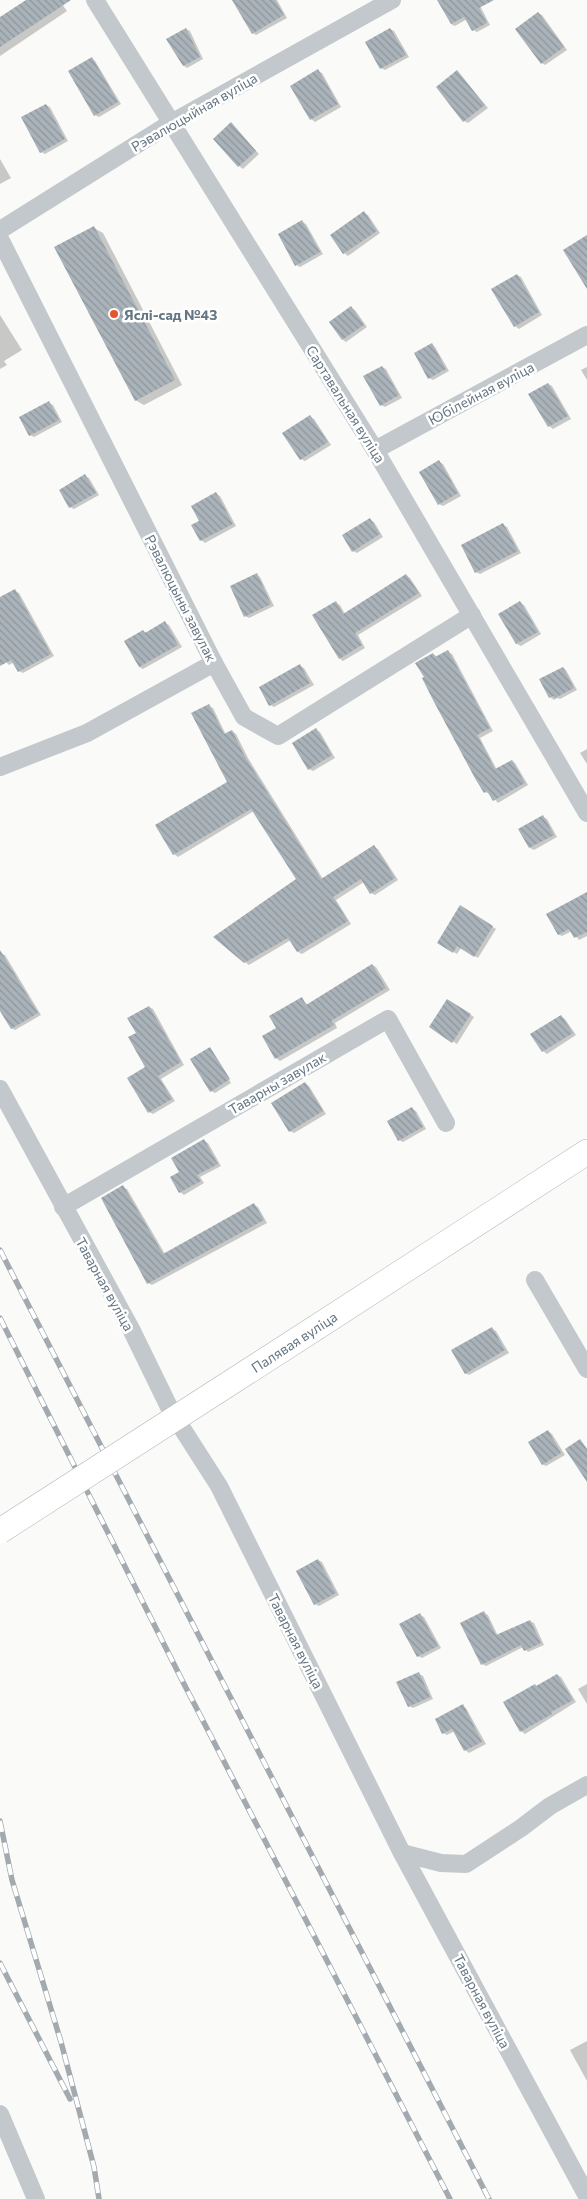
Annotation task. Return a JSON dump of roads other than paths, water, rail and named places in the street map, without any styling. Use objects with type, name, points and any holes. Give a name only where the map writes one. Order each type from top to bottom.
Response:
[{"type":"main road","name":"Палявая вуліца","points":[[0,1530],[587,1152]]},
{"type":"street","name":"Сартавальная вуліца","points":[[95,0],[375,450],[587,814]]},
{"type":"street","name":"Рэвалюцыйная вуліца","points":[[0,230],[171,123],[392,0]]},
{"type":"street","name":"Рэвалюцыны завулак","points":[[0,239],[214,663],[244,717],[278,736],[472,615]]},
{"type":"street","name":"Юбілейная вуліца","points":[[375,450],[587,335]]},
{"type":"street","points":[[0,768],[87,733],[214,663]]},
{"type":"street","name":"Таварны завулак","points":[[63,1207],[388,1019],[446,1123]]},
{"type":"street","name":"Таварная вуліца","points":[[0,1089],[131,1330],[171,1411],[219,1486],[402,1853],[587,2196]]},
{"type":"street","points":[[535,1280],[587,1368]]},
{"type":"street","points":[[402,1853],[441,1864],[466,1864],[521,1828],[550,1806],[587,1785]]},
{"type":"street","points":[[0,2114],[36,2199]]},
{"type":"railway","points":[[0,1250],[489,2199]]},
{"type":"railway","points":[[0,1318],[184,1684],[450,2199]]},
{"type":"railway","points":[[0,1821],[12,1880],[61,2042],[94,2167],[99,2199]]},
{"type":"railway","points":[[0,1963],[70,2099]]},
{"type":"place","name":"Яслі-сад №43","points":[[114,314]]}]
